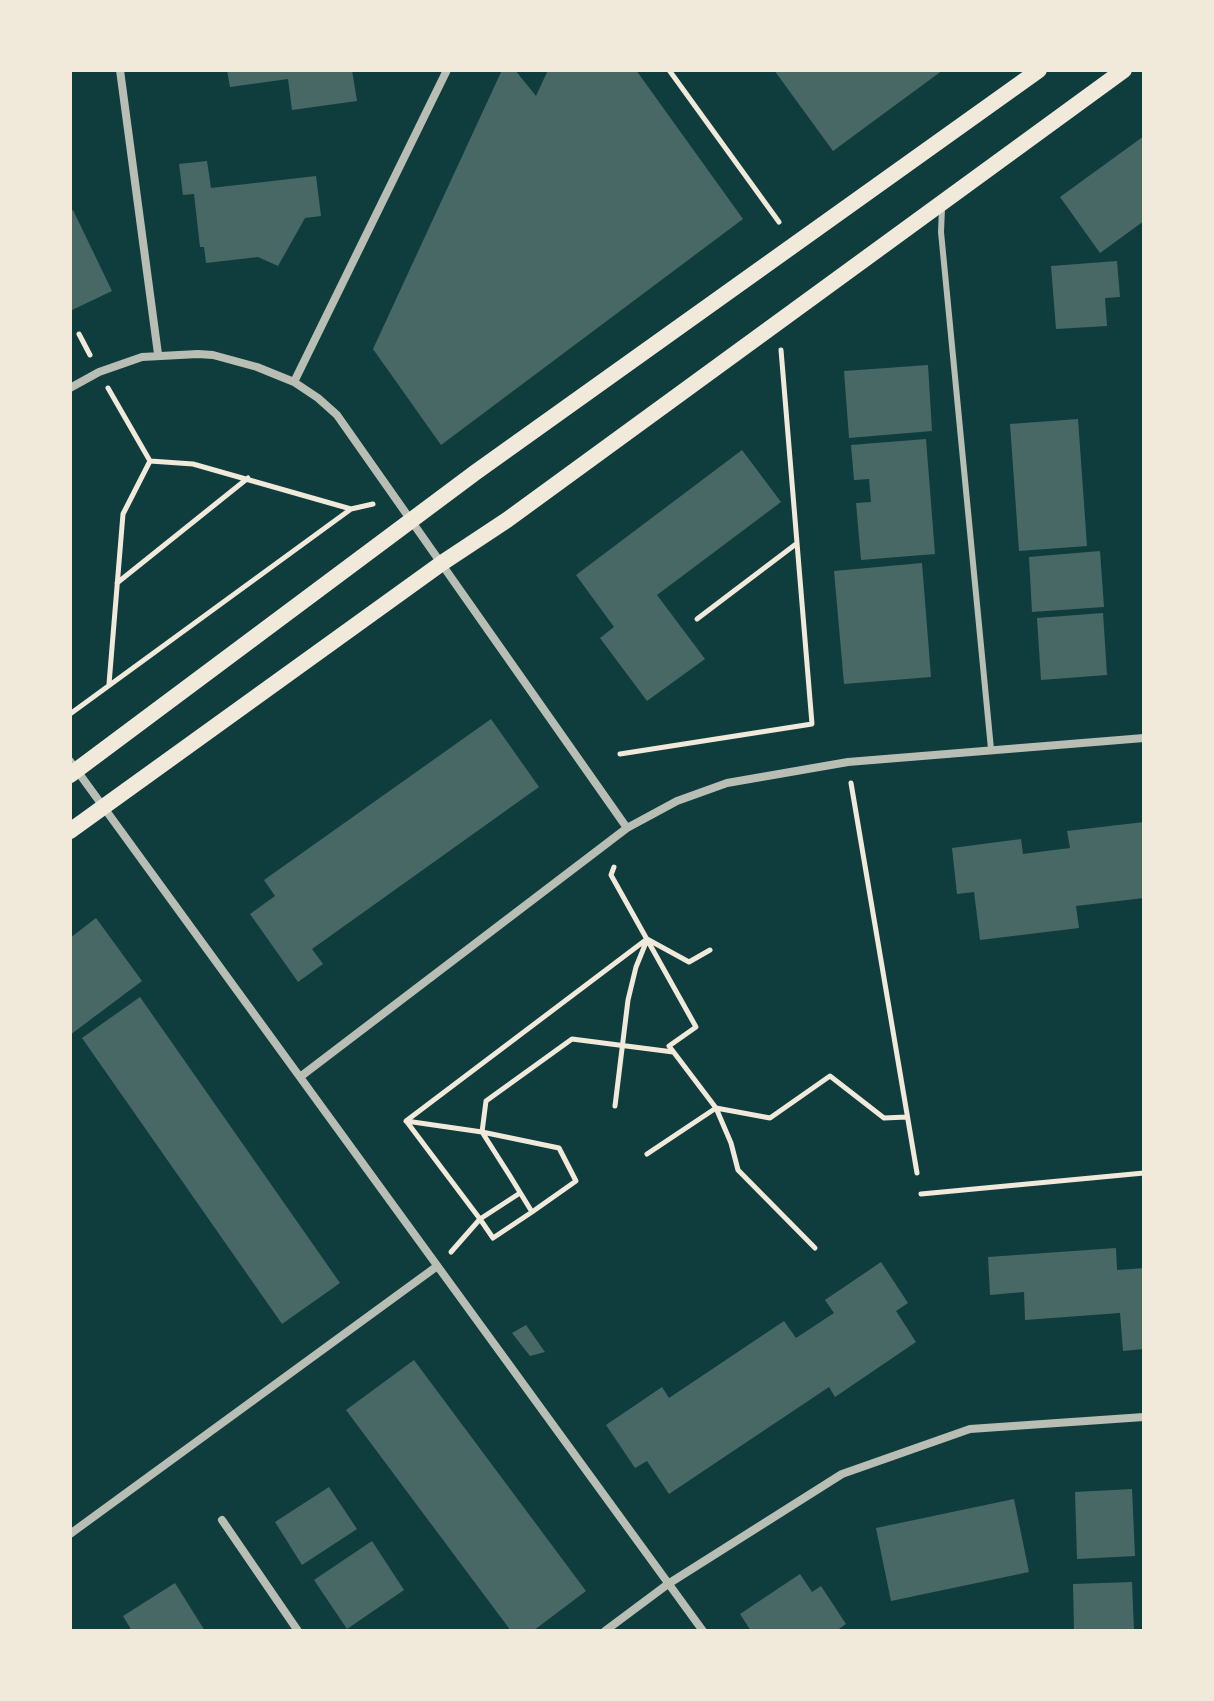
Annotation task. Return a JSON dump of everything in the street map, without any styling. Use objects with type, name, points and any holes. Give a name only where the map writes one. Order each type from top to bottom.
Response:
[{"type":"main road","points":[[72,769],[476,472],[1039,70]]},
{"type":"main road","points":[[70,831],[442,563],[507,520],[1124,70]]},
{"type":"street","points":[[120,70],[158,354]]},
{"type":"street","points":[[294,382],[447,70]]},
{"type":"street","points":[[70,388],[120,363],[158,354],[213,355],[257,367],[294,382],[337,415],[627,828]]},
{"type":"street","points":[[300,1077],[627,828],[677,801],[727,783],[848,762],[1144,738]]},
{"type":"street","points":[[72,769],[104,807],[703,1631]]},
{"type":"street","points":[[70,1534],[436,1267]]},
{"type":"street","points":[[605,1631],[668,1584],[842,1474],[970,1429],[1144,1417]]},
{"type":"street","points":[[222,1520],[298,1631]]},
{"type":"lane","points":[[943,204],[941,232],[991,749]]},
{"type":"path","points":[[669,70],[779,222]]},
{"type":"path","points":[[620,754],[812,724],[781,350]]},
{"type":"path","points":[[99,372],[150,461]]},
{"type":"path","points":[[150,461],[193,464],[351,509]]},
{"type":"path","points":[[109,685],[123,514],[150,461]]},
{"type":"path","points":[[116,584],[248,478]]},
{"type":"path","points":[[70,714],[351,509],[397,498]]},
{"type":"path","points":[[697,619],[797,543]]},
{"type":"path","points":[[848,762],[917,1173]]},
{"type":"path","points":[[627,828],[611,875],[696,1027],[669,1046],[716,1108],[731,1143],[738,1170],[815,1248]]},
{"type":"path","points":[[647,939],[689,962],[710,950]]},
{"type":"path","points":[[615,1106],[621,1046],[636,967],[647,939]]},
{"type":"path","points":[[406,1121],[647,939]]},
{"type":"path","points":[[532,1212],[482,1132],[486,1101],[572,1039],[674,1052]]},
{"type":"path","points":[[647,1154],[716,1108],[770,1118],[830,1076],[884,1118],[907,1117]]},
{"type":"path","points":[[406,1121],[559,1148],[576,1181],[493,1238],[406,1121]]},
{"type":"path","points":[[921,1194],[1144,1173]]},
{"type":"path","points":[[436,1267],[480,1219],[520,1193]]},
{"type":"building","points":[[227,70],[352,70],[357,101],[292,110],[288,79],[230,87]]},
{"type":"building","points":[[502,70],[515,70],[536,96],[548,70],[636,70],[743,219],[441,445],[373,349]]},
{"type":"building","points":[[774,70],[943,70],[833,151]]},
{"type":"building","points":[[1144,136],[1144,221],[1100,253],[1060,197]]},
{"type":"building","points":[[207,161],[211,188],[316,176],[321,216],[305,218],[278,266],[258,257],[206,263],[204,247],[200,247],[194,194],[183,195],[179,164]]},
{"type":"building","points":[[73,210],[112,291],[70,311],[70,212]]},
{"type":"building","points":[[1117,261],[1120,297],[1105,298],[1107,326],[1056,329],[1051,266]]},
{"type":"building","points":[[928,365],[932,431],[849,438],[844,371]]},
{"type":"building","points":[[1078,419],[1087,546],[1019,551],[1010,424]]},
{"type":"building","points":[[926,439],[935,554],[861,560],[856,503],[871,502],[869,479],[854,480],[851,445]]},
{"type":"building","points":[[742,450],[781,502],[657,595],[705,659],[647,701],[600,638],[614,627],[576,575]]},
{"type":"building","points":[[1100,551],[1104,607],[1032,612],[1029,557]]},
{"type":"building","points":[[922,563],[931,677],[844,684],[834,571]]},
{"type":"building","points":[[1103,613],[1107,675],[1041,680],[1037,618]]},
{"type":"building","points":[[491,719],[539,787],[312,949],[323,964],[298,982],[250,914],[275,896],[264,880]]},
{"type":"building","points":[[1144,822],[1144,898],[1076,906],[1079,928],[980,940],[974,892],[957,894],[952,848],[1021,839],[1023,854],[1070,848],[1067,831]]},
{"type":"building","points":[[96,918],[142,981],[70,1035],[70,938]]},
{"type":"building","points":[[140,997],[340,1283],[282,1324],[82,1038]]},
{"type":"building","points":[[1116,1248],[1117,1270],[1144,1268],[1144,1349],[1123,1351],[1120,1313],[1025,1320],[1024,1292],[990,1295],[988,1257]]},
{"type":"building","points":[[881,1262],[908,1303],[896,1311],[916,1342],[835,1397],[829,1387],[669,1494],[647,1461],[635,1468],[606,1425],[662,1387],[669,1398],[784,1321],[796,1338],[834,1313],[825,1300]]},
{"type":"building","points":[[526,1325],[545,1352],[530,1356],[512,1333]]},
{"type":"building","points":[[414,1360],[586,1591],[533,1631],[511,1631],[346,1410]]},
{"type":"building","points":[[329,1487],[357,1529],[302,1565],[275,1522]]},
{"type":"building","points":[[1132,1489],[1135,1556],[1077,1559],[1075,1492]]},
{"type":"building","points":[[1014,1499],[1029,1572],[891,1601],[876,1528]]},
{"type":"building","points":[[372,1541],[404,1590],[347,1629],[314,1580]]},
{"type":"building","points":[[800,1574],[812,1592],[821,1586],[846,1624],[836,1631],[751,1631],[740,1614]]},
{"type":"building","points":[[1132,1582],[1134,1631],[1074,1631],[1073,1584]]},
{"type":"building","points":[[175,1583],[205,1631],[132,1631],[123,1616]]}]
